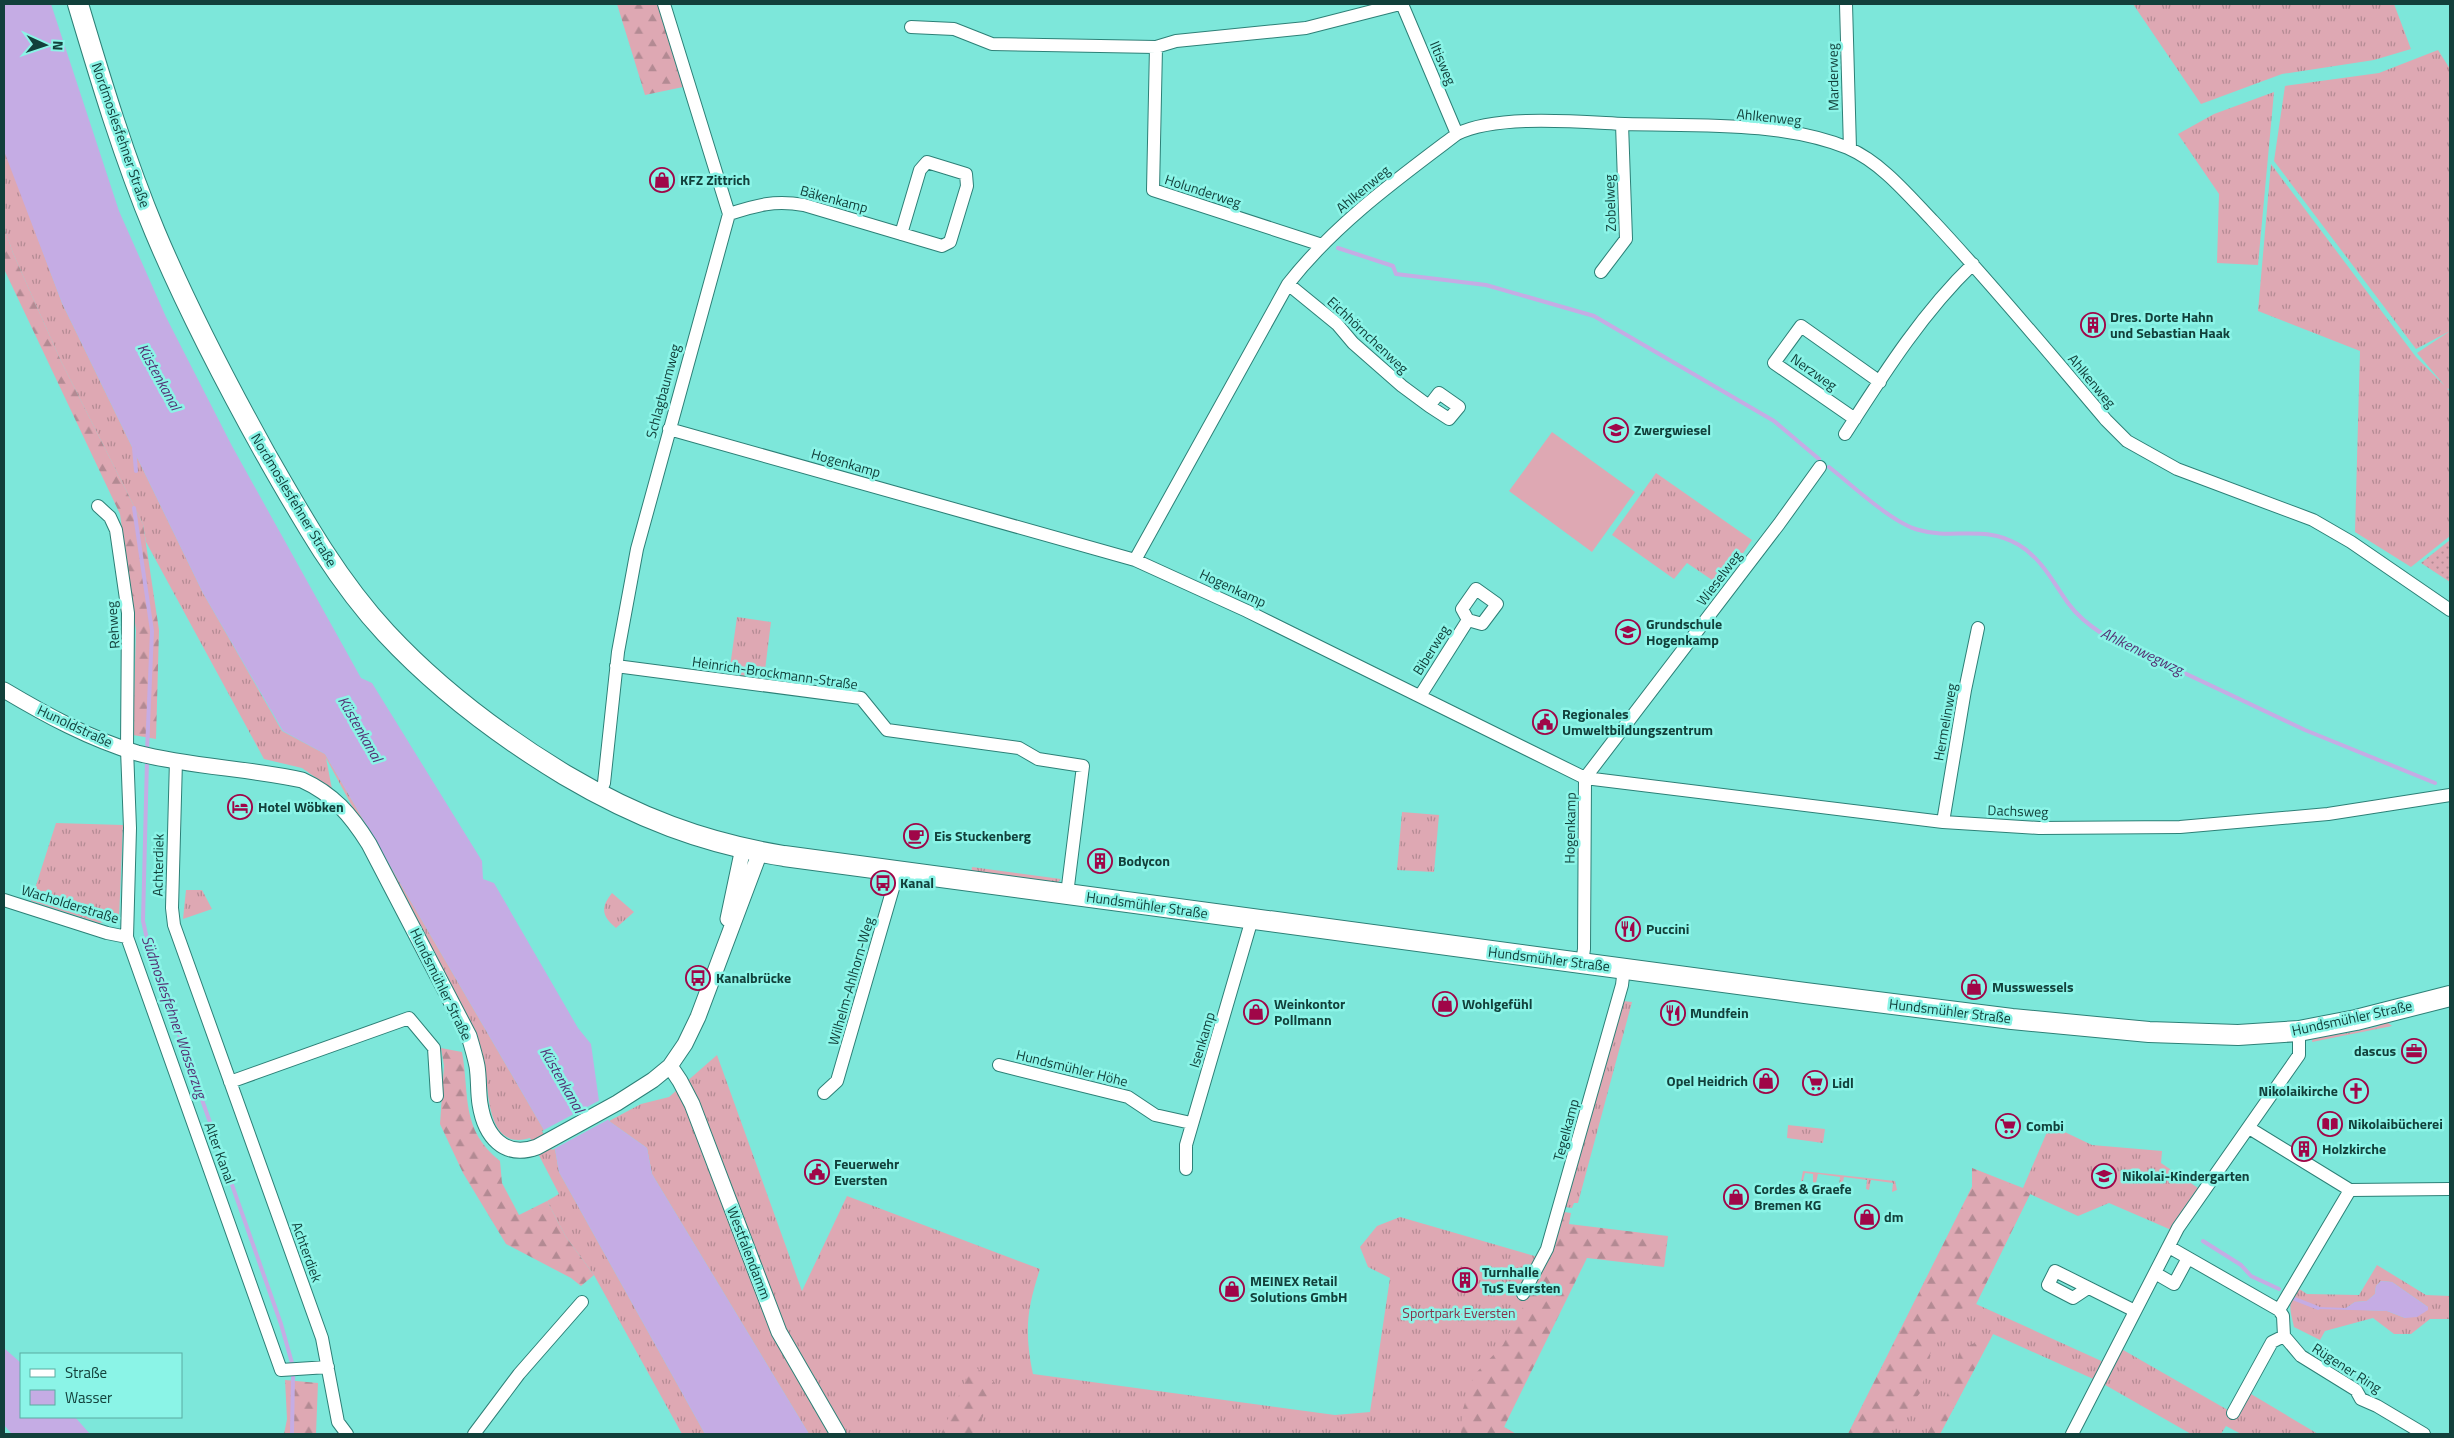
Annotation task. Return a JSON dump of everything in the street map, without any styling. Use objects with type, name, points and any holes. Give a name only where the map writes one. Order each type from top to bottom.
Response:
[{"type":"main road","name":"Nordmoslesfehner Straße","points":[[78,4],[127,159],[176,280],[248,421],[310,532],[358,600],[385,632],[427,675],[488,726],[599,794],[649,819],[675,829],[752,850]]},
{"type":"main road","name":"Hundsmühler Straße","points":[[752,850],[1252,919],[1924,1008],[2149,1032],[2238,1035],[2299,1031],[2356,1020],[2450,996]]},
{"type":"street","points":[[664,4],[729,214]]},
{"type":"street","points":[[911,27],[954,28],[992,44],[1156,47],[1176,41],[1306,28],[1401,4]]},
{"type":"street","name":"Iltisweg","points":[[1401,4],[1457,134]]},
{"type":"street","name":"Marderweg","points":[[1846,4],[1850,149]]},
{"type":"street","name":"Holunderweg","points":[[1156,47],[1153,190],[1322,246]]},
{"type":"street","name":"Ahlkenweg","points":[[1135,560],[1288,284],[1354,214],[1457,134],[1470,127],[1530,122],[1749,128],[1787,132],[1820,139],[1850,149],[1895,181],[1973,264],[2106,420],[2127,441],[2180,470],[2313,520],[2351,542],[2450,610]]},
{"type":"street","name":"Zobelweg","points":[[1601,272],[1626,239],[1622,124]]},
{"type":"street","name":"Bäkenkamp","points":[[729,214],[764,203],[784,202],[942,246],[950,242],[967,186],[966,174],[927,162],[920,170],[901,234]]},
{"type":"street","name":"Schlagbaumweg","points":[[599,794],[604,783],[616,666],[637,550],[729,214]]},
{"type":"street","points":[[1845,434],[1948,288],[1973,264]]},
{"type":"street","name":"Eichhörnchenweg","points":[[1288,284],[1337,324],[1353,343],[1402,386],[1429,406]]},
{"type":"street","name":"Nerzweg","points":[[1855,419],[1774,363],[1801,326],[1880,382]]},
{"type":"street","name":"Hogenkamp","points":[[669,429],[1135,560],[1247,610],[1585,778],[1584,948],[1582,963]]},
{"type":"street","name":"Wieselweg","points":[[1585,778],[1779,524],[1820,467]]},
{"type":"street","name":"Rehweg","points":[[98,506],[110,517],[116,530],[128,613],[130,656],[143,753]]},
{"type":"street","name":"Biberweg","points":[[1420,696],[1468,620]]},
{"type":"street","name":"Hermelinweg","points":[[1943,822],[1965,690],[1978,628]]},
{"type":"street","name":"Heinrich-Brockmann-Straße","points":[[616,666],[861,698],[887,730],[1019,748],[1038,759],[1083,766],[1067,894]]},
{"type":"street","name":"Hunoldstraße","points":[[4,690],[56,719],[104,742],[143,753]]},
{"type":"street","name":"Hundsmühler Straße","points":[[143,753],[302,780],[320,788],[354,820],[369,844],[469,1036],[477,1066],[480,1105],[491,1134],[498,1142],[514,1151],[526,1151],[537,1147],[616,1103],[653,1080],[670,1066],[685,1044],[698,1017],[720,960],[752,850]]},
{"type":"street","name":"Alter Kanal","points":[[143,753],[130,828],[127,937],[281,1370],[328,1368]]},
{"type":"street","name":"Achterdiek","points":[[176,760],[172,908],[174,925],[322,1338],[338,1422],[347,1434]]},
{"type":"street","name":"Dachsweg","points":[[1585,778],[1943,822],[2039,828],[2180,827],[2328,814],[2450,795]]},
{"type":"street","name":"Wilhelm-Ahlhorn-Weg","points":[[824,1093],[837,1081],[898,871]]},
{"type":"street","name":"Wacholderstraße","points":[[4,900],[107,933],[127,937]]},
{"type":"street","name":"Isenkamp","points":[[1186,1169],[1186,1145],[1191,1123],[1252,919]]},
{"type":"street","name":"Tegelkamp","points":[[1523,1294],[1547,1249],[1614,1014],[1624,968]]},
{"type":"street","points":[[230,1082],[409,1018],[434,1048],[437,1096]]},
{"type":"street","points":[[2072,1434],[2178,1228],[2300,1055],[2299,1031]]},
{"type":"street","name":"Hundsmühler Höhe","points":[[998,1065],[1128,1097],[1154,1115],[1191,1123]]},
{"type":"street","name":"Westfalendamm","points":[[670,1066],[680,1080],[692,1104],[779,1332],[838,1434]]},
{"type":"street","points":[[2249,1128],[2350,1190],[2450,1189]]},
{"type":"street","points":[[2169,1247],[2279,1310],[2350,1190]]},
{"type":"street","points":[[2154,1273],[2174,1284],[2188,1258]]},
{"type":"street","points":[[2088,1288],[2135,1311]]},
{"type":"street","points":[[474,1434],[519,1374],[582,1302]]},
{"type":"street","name":"Rügener Ring","points":[[2279,1310],[2283,1316],[2284,1336],[2300,1356],[2356,1390],[2361,1399],[2424,1434]]},
{"type":"street","points":[[2233,1413],[2272,1342],[2284,1336]]},
{"type":"green space","points":[[617,4],[659,4],[683,87],[645,95]]},
{"type":"green space","points":[[2133,4],[2394,4],[2411,49],[2374,60],[2282,74],[2201,104]]},
{"type":"green space","points":[[2438,50],[2450,69],[2450,331],[2416,349],[2274,161],[2285,86],[2379,73]]},
{"type":"green space","points":[[2274,92],[2258,265],[2217,263],[2219,194],[2178,134],[2214,114]]},
{"type":"green space","points":[[4,148],[62,303],[203,593],[282,731],[325,754],[555,1149],[559,1172],[705,1434],[682,1434],[594,1275],[566,1237],[547,1201],[559,1194],[530,1138],[516,1140],[505,1136],[498,1128],[493,1118],[485,1067],[475,1034],[326,758],[332,789],[302,768],[264,759],[146,542],[143,524],[61,361],[13,253],[4,227]]},
{"type":"green space","points":[[2271,164],[2416,357],[2445,386],[2417,353],[2450,331],[2450,390],[2447,388],[2450,392],[2450,536],[2411,567],[2355,532],[2360,351],[2258,311]]},
{"type":"green space","points":[[4,227],[13,253],[61,361],[143,524],[159,630],[156,739],[133,735],[136,630],[120,514],[4,269]]},
{"type":"green space","points":[[1552,432],[1635,492],[1592,552],[1509,491]]},
{"type":"green space","points":[[1656,473],[1752,540],[1721,586],[1687,563],[1674,579],[1612,535]]},
{"type":"green space","points":[[2450,540],[2450,582],[2421,563]]},
{"type":"green space","points":[[737,617],[771,622],[764,678],[729,674]]},
{"type":"green space","points":[[1402,812],[1439,815],[1434,872],[1397,870]]},
{"type":"green space","points":[[56,823],[123,825],[119,919],[99,923],[31,901]]},
{"type":"green space","points":[[972,867],[1061,879],[1056,884],[971,874]]},
{"type":"green space","points":[[186,890],[202,890],[212,909],[183,919]]},
{"type":"green space","points":[[612,893],[634,912],[616,928],[605,916],[604,912],[608,898]]},
{"type":"green space","points":[[1623,1001],[1632,1002],[1578,1203],[1574,1203],[1572,1208],[1565,1207]]},
{"type":"green space","points":[[2387,1022],[2392,1026],[2312,1042],[2313,1035],[2333,1032],[2342,1034],[2376,1027]]},
{"type":"green space","points":[[441,1048],[462,1052],[469,1111],[473,1124],[478,1137],[500,1161],[502,1183],[519,1215],[547,1201],[566,1237],[594,1275],[581,1286],[571,1278],[506,1244],[463,1173],[440,1124],[444,1066]]},
{"type":"green space","name":"Sportpark Eversten","points":[[717,1055],[802,1291],[847,1196],[1040,1269],[1032,1296],[1028,1320],[1028,1345],[1033,1374],[1335,1415],[1370,1412],[1390,1278],[1368,1267],[1360,1247],[1377,1226],[1400,1217],[1538,1257],[1504,1427],[1516,1434],[809,1434],[652,1174],[647,1148],[609,1121],[641,1104],[669,1097]]},
{"type":"green space","points":[[1788,1125],[1825,1129],[1823,1143],[1787,1138]]},
{"type":"green space","points":[[2050,1125],[2092,1145],[2162,1151],[2161,1163],[2204,1192],[2176,1232],[2109,1203],[2078,1216],[2030,1194],[1976,1304],[2108,1364],[2118,1347],[2233,1413],[2246,1391],[2318,1434],[2241,1434],[2226,1426],[2221,1434],[2191,1434],[2100,1382],[1993,1334],[1940,1434],[1848,1434],[1972,1187],[1972,1168],[2023,1188]]},
{"type":"green space","points":[[1972,1168],[2023,1189],[2030,1194],[1976,1304],[1955,1311],[1931,1351],[1920,1393],[1888,1434],[1848,1434],[1972,1187]]},
{"type":"green space","points":[[1803,1171],[1895,1181],[1897,1190],[1892,1192],[1893,1183],[1871,1180],[1869,1190],[1866,1189],[1867,1180],[1844,1177],[1842,1186],[1839,1186],[1840,1177],[1818,1174],[1816,1183],[1813,1182],[1813,1174],[1805,1173],[1803,1181],[1801,1181]]},
{"type":"green space","points":[[1564,1212],[1571,1213],[1569,1224],[1668,1236],[1664,1267],[1587,1258],[1504,1427],[1516,1434],[1461,1434],[1462,1412],[1474,1375],[1503,1345],[1554,1248]]},
{"type":"green space","points":[[2377,1265],[2426,1295],[2450,1296],[2450,1319],[2430,1319],[2411,1334],[2394,1334],[2373,1318],[2325,1331],[2320,1340],[2294,1327],[2290,1307],[2292,1298],[2298,1288],[2307,1294],[2359,1295]],"holes":[[[2381,1281],[2392,1282],[2428,1307],[2405,1318],[2387,1311],[2318,1308],[2346,1308],[2355,1302],[2367,1301],[2375,1294],[2376,1286]]]},
{"type":"green space","points":[[1993,1334],[1940,1434],[1927,1434],[1945,1402],[1960,1350]]},
{"type":"green space","points":[[973,1365],[995,1383],[979,1427],[982,1434],[941,1434]]},
{"type":"green space","points":[[285,1380],[318,1383],[316,1434],[284,1434],[287,1419]]},
{"type":"water","name":"Küstenkanal","points":[[4,4],[51,4],[119,211],[166,317],[232,446],[361,678],[372,683],[482,861],[483,879],[494,883],[578,1028],[591,1044],[599,1101],[609,1121],[647,1148],[652,1174],[809,1434],[705,1434],[559,1172],[555,1149],[325,754],[283,731],[203,593],[62,303],[4,151]]},
{"type":"water","points":[[2381,1281],[2392,1282],[2428,1307],[2428,1310],[2417,1317],[2405,1318],[2387,1311],[2318,1309],[2318,1307],[2346,1308],[2355,1302],[2367,1301],[2375,1294],[2376,1286]]},
{"type":"water","points":[[4,1348],[20,1362],[20,1418],[76,1418],[90,1434],[12,1434],[4,1425]]},
{"type":"pier","points":[[602,1099],[611,1118],[552,1150],[542,1131]]},
{"type":"waterway","points":[[1338,248],[1393,266],[1396,274],[1486,285],[1594,316],[1774,421],[1819,459]]},
{"type":"waterway","name":"Südmoslesfehner Wasserzug","points":[[134,448],[136,471]]},
{"type":"waterway","name":"Ahlkenwegwzg.","points":[[1829,467],[1885,512],[1908,526],[1932,533],[1993,535],[2019,545],[2027,550],[2040,564],[2076,613],[2104,635],[2305,730],[2435,783]]},
{"type":"waterway","name":"Südmoslesfehner Wasserzug","points":[[134,508],[152,631],[147,751]]},
{"type":"waterway","name":"Südmoslesfehner Wasserzug","points":[[147,760],[143,921],[150,952],[281,1324],[292,1363]]},
{"type":"waterway","points":[[2203,1241],[2241,1265],[2251,1276],[2279,1289]]},
{"type":"waterway","points":[[2295,1299],[2318,1308]]},
{"type":"waterway","name":"Südmoslesfehner Wasserzug","points":[[292,1434],[293,1376]]},
{"type":"place","name":"KFZ Zittrich","points":[[662,180]]},
{"type":"place","name":"Dres. Dorte Hahn und Sebastian Haak","points":[[2093,325]]},
{"type":"place","name":"Zwergwiesel","points":[[1616,430]]},
{"type":"place","name":"Grundschule Hogenkamp","points":[[1628,632]]},
{"type":"place","name":"Regionales Umweltbildungszentrum","points":[[1545,722]]},
{"type":"place","name":"Hotel Wöbken","points":[[240,807]]},
{"type":"place","name":"Eis Stuckenberg","points":[[916,836]]},
{"type":"place","name":"Bodycon","points":[[1100,861]]},
{"type":"place","name":"Kanal","points":[[883,883]]},
{"type":"place","name":"Puccini","points":[[1628,929]]},
{"type":"place","name":"Kanalbrücke","points":[[698,978]]},
{"type":"place","name":"Musswessels","points":[[1974,987]]},
{"type":"place","name":"Wohlgefühl","points":[[1445,1004]]},
{"type":"place","name":"Weinkontor Pollmann","points":[[1256,1012]]},
{"type":"place","name":"Mundfein","points":[[1673,1013]]},
{"type":"place","name":"dascus","points":[[2414,1051]]},
{"type":"place","name":"Opel Heidrich","points":[[1766,1081]]},
{"type":"place","name":"Lidl","points":[[1815,1083]]},
{"type":"place","name":"Nikolaikirche","points":[[2356,1091]]},
{"type":"place","name":"Nikolaibücherei","points":[[2330,1124]]},
{"type":"place","name":"Combi","points":[[2008,1126]]},
{"type":"place","name":"Holzkirche","points":[[2304,1149]]},
{"type":"place","name":"Feuerwehr Eversten","points":[[817,1172]]},
{"type":"place","name":"Nikolai-Kindergarten","points":[[2104,1176]]},
{"type":"place","name":"Cordes & Graefe Bremen KG","points":[[1736,1197]]},
{"type":"place","name":"dm","points":[[1867,1217]]},
{"type":"place","name":"Turnhalle TuS Eversten","points":[[1465,1280]]},
{"type":"place","name":"MEINEX Retail Solutions GmbH","points":[[1232,1289]]}]
